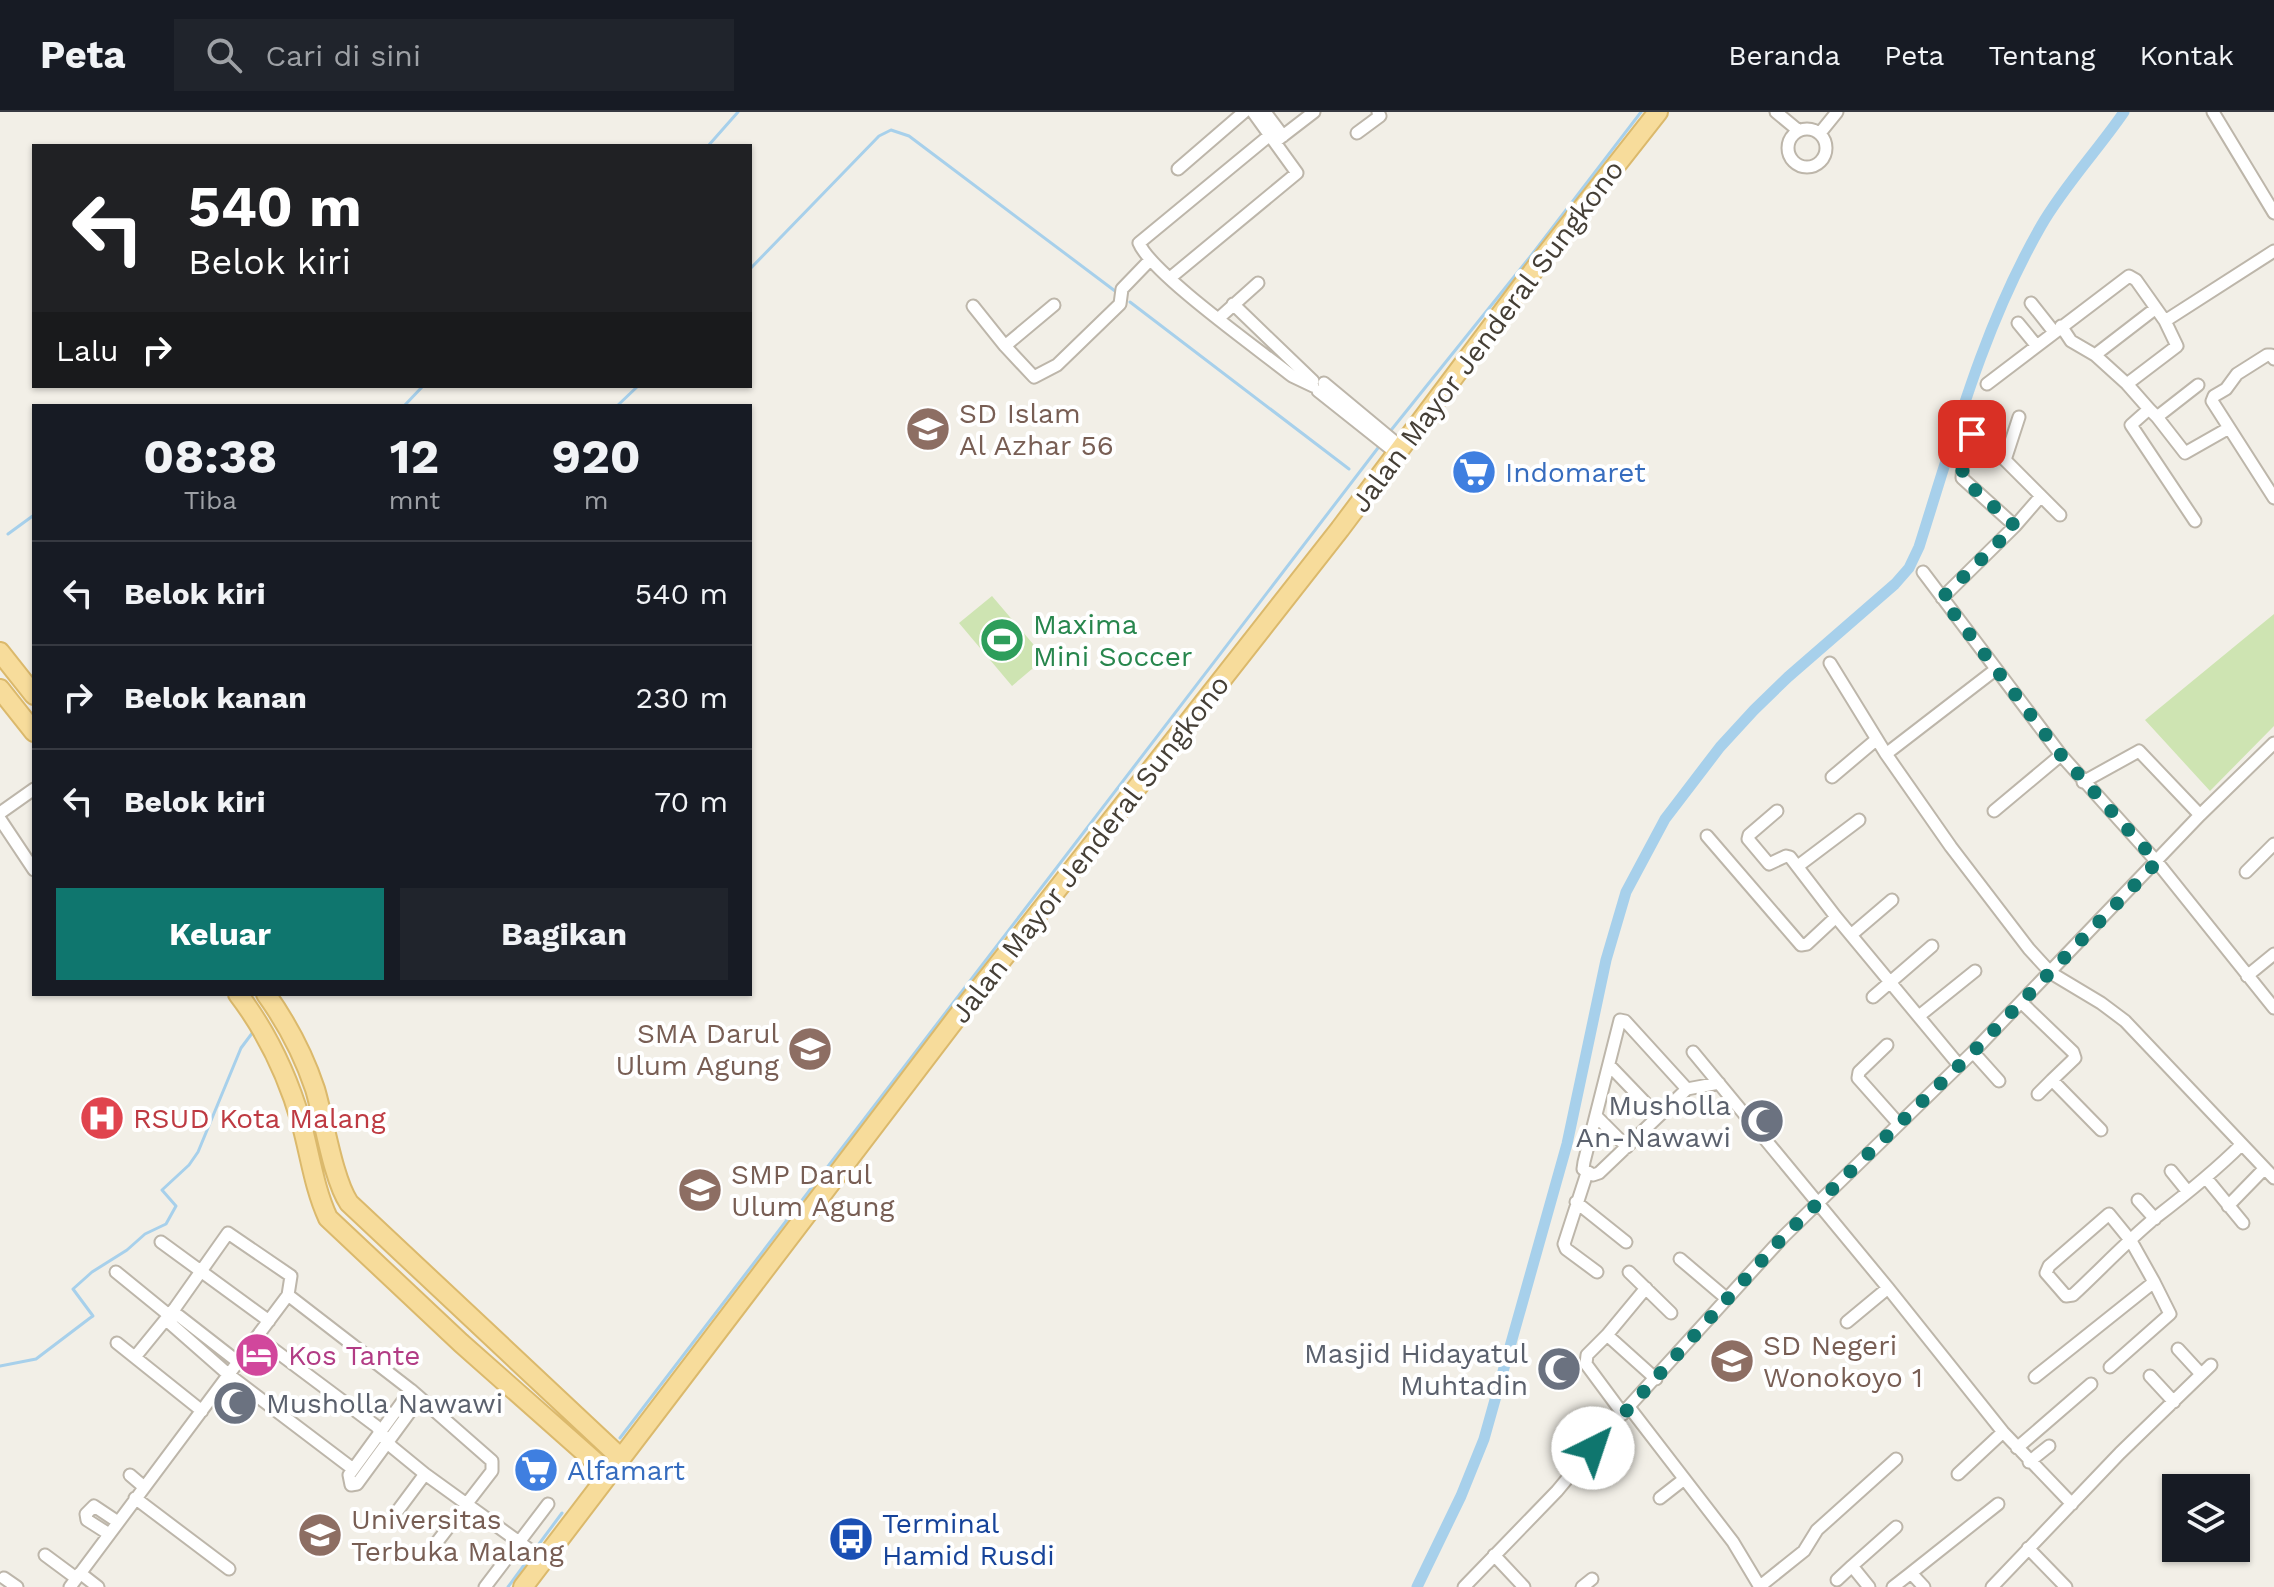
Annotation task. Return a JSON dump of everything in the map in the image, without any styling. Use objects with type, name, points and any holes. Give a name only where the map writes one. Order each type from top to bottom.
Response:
[{"type":"main road","name":"Jalan Mayor Jenderal Sungkono","points":[[523,1587],[1042,907],[1332,539],[1389,443],[1540,262],[1658,112]]},
{"type":"main road","points":[[0,652],[32,692]]},
{"type":"main road","points":[[0,689],[32,729]]},
{"type":"main road","points":[[239,996],[272,1048],[293,1095],[318,1193],[328,1218],[461,1343],[609,1474]]},
{"type":"main road","points":[[267,996],[291,1035],[314,1085],[341,1186],[349,1203],[621,1458]]},
{"type":"main road","points":[[293,1095],[314,1085]]},
{"type":"street","points":[[1178,169],[1244,112]]},
{"type":"street","points":[[1253,112],[1276,137]]},
{"type":"street","points":[[1170,278],[1297,173],[1265,112]]},
{"type":"street","points":[[1314,112],[1276,137],[1139,243],[1150,260],[1170,278],[1292,376],[1318,385]]},
{"type":"street","points":[[1357,133],[1380,116],[1378,112]]},
{"type":"street","points":[[1776,112],[1799,131]]},
{"type":"street","points":[[1820,133],[1837,112]]},
{"type":"street","points":[[2213,112],[2274,213]]},
{"type":"street","points":[[1810,129],[1820,133],[1827,147],[1821,163],[1813,167],[1795,164],[1789,156],[1791,137],[1799,131],[1810,129]]},
{"type":"street","points":[[2165,321],[2274,251]]},
{"type":"street","points":[[973,306],[1030,374],[1039,377],[1057,365],[1120,304],[1122,289],[1150,260]]},
{"type":"street","points":[[1987,384],[2129,276],[2136,280],[2177,342],[2176,348],[2127,384]]},
{"type":"street","points":[[1219,318],[1258,283]]},
{"type":"street","points":[[2031,303],[2071,341],[2095,355],[2127,384],[2185,453],[2227,426]]},
{"type":"street","points":[[1233,304],[1302,373],[1389,443]]},
{"type":"street","points":[[1005,346],[1054,305]]},
{"type":"street","points":[[2095,355],[2156,308]]},
{"type":"street","points":[[2018,323],[2036,345]]},
{"type":"street","points":[[2274,359],[2267,355],[2237,374],[2212,401],[2274,498]]},
{"type":"street","points":[[2195,521],[2131,428],[2133,421],[2153,413],[2198,385]]},
{"type":"street","points":[[1977,415],[1963,461],[1962,478],[2015,526]]},
{"type":"street","points":[[2005,460],[2019,417]]},
{"type":"street","points":[[1972,434],[2005,460],[2060,515]]},
{"type":"street","points":[[1942,598],[2041,496]]},
{"type":"street","points":[[1923,572],[2061,755],[2157,862],[2274,1008]]},
{"type":"street","points":[[1830,663],[1886,754],[1951,847],[2029,949],[2051,973],[2125,1021],[2274,1178]]},
{"type":"street","points":[[1886,754],[1995,670]]},
{"type":"street","points":[[1832,777],[1877,739]]},
{"type":"street","points":[[1464,1587],[1557,1491],[1726,1298],[1817,1201],[1973,1052],[2200,815],[2272,750]]},
{"type":"street","points":[[2083,782],[2139,751],[2200,815]]},
{"type":"street","points":[[1994,811],[2061,755]]},
{"type":"street","points":[[0,813],[32,790]]},
{"type":"street","points":[[1777,811],[1748,839],[1769,864],[1788,855],[1958,1064]]},
{"type":"street","points":[[0,819],[32,867]]},
{"type":"street","points":[[1798,866],[1859,820]]},
{"type":"street","points":[[1707,836],[1801,945],[1807,944],[1836,917]]},
{"type":"street","points":[[2246,872],[2274,844]]},
{"type":"street","points":[[1851,935],[1892,900]]},
{"type":"street","points":[[1873,997],[1932,946]]},
{"type":"street","points":[[2247,976],[2274,954]]},
{"type":"street","points":[[1919,1016],[1975,971]]},
{"type":"street","points":[[2021,1002],[2073,1052],[2075,1058],[2038,1094]]},
{"type":"street","points":[[1687,1089],[1625,1021],[1618,1022],[1583,1169],[1593,1175],[1599,1173],[1687,1089],[1719,1083]]},
{"type":"street","points":[[1887,1045],[1859,1072],[1858,1078],[1898,1123]]},
{"type":"street","points":[[1693,1052],[2003,1432],[2072,1504]]},
{"type":"street","points":[[1973,1052],[1999,1081]]},
{"type":"street","points":[[1609,1065],[1658,1116]]},
{"type":"street","points":[[2052,1080],[2101,1130]]},
{"type":"street","points":[[1596,1116],[1627,1147]]},
{"type":"street","points":[[2110,1367],[2170,1314],[2131,1241],[2109,1214],[2049,1266],[2046,1273],[2069,1297],[2131,1241],[2155,1219],[2206,1178],[2241,1145]]},
{"type":"street","points":[[2228,1206],[2264,1169]]},
{"type":"street","points":[[2171,1171],[2188,1192]]},
{"type":"street","points":[[1587,1173],[1564,1244],[1566,1249],[1597,1272]]},
{"type":"street","points":[[2206,1178],[2243,1223]]},
{"type":"street","points":[[2138,1200],[2155,1219]]},
{"type":"street","points":[[1576,1202],[1626,1242]]},
{"type":"street","points":[[76,1579],[288,1295],[289,1274],[229,1232],[170,1316],[135,1357]]},
{"type":"street","points":[[161,1242],[269,1321]]},
{"type":"street","points":[[1680,1259],[1726,1298]]},
{"type":"street","points":[[116,1272],[170,1316],[179,1316],[238,1362]]},
{"type":"street","points":[[1629,1272],[1671,1313]]},
{"type":"street","points":[[2035,1377],[2154,1282]]},
{"type":"street","points":[[1646,1288],[1587,1355],[1586,1364],[1733,1542],[1756,1586],[1804,1551],[1817,1530],[1896,1459]]},
{"type":"street","points":[[1847,1322],[1888,1288]]},
{"type":"street","points":[[288,1295],[415,1394],[492,1461],[492,1471],[427,1555]]},
{"type":"street","points":[[170,1316],[171,1324],[229,1375],[353,1469]]},
{"type":"street","points":[[1607,1335],[1656,1379]]},
{"type":"street","points":[[257,1337],[376,1426],[425,1474],[544,1560]]},
{"type":"street","points":[[117,1343],[202,1411]]},
{"type":"street","points":[[2178,1349],[2201,1374]]},
{"type":"street","points":[[1992,1587],[2120,1453],[2211,1365]]},
{"type":"street","points":[[2150,1376],[2174,1402]]},
{"type":"street","points":[[2017,1448],[2091,1384]]},
{"type":"street","points":[[384,1437],[353,1469],[348,1479],[354,1486],[415,1394]]},
{"type":"street","points":[[1958,1474],[2003,1432]]},
{"type":"street","points":[[2029,1462],[2049,1446]]},
{"type":"street","points":[[390,1521],[425,1474]]},
{"type":"street","points":[[130,1475],[144,1487]]},
{"type":"street","points":[[1660,1498],[1683,1480]]},
{"type":"street","points":[[135,1498],[229,1569]]},
{"type":"street","points":[[485,1587],[548,1504]]},
{"type":"street","points":[[1893,1587],[1998,1504]]},
{"type":"street","points":[[109,1534],[87,1520],[86,1514],[94,1506],[118,1522]]},
{"type":"street","points":[[1837,1580],[1896,1527]]},
{"type":"street","points":[[2028,1548],[2057,1586]]},
{"type":"street","points":[[45,1555],[76,1579],[98,1587]]},
{"type":"street","points":[[1494,1555],[1524,1587]]},
{"type":"street","points":[[1852,1566],[1869,1587]]},
{"type":"street","points":[[1911,1573],[1924,1587]]},
{"type":"street","points":[[4,1578],[17,1587]]},
{"type":"green space","name":"Maxima Mini Soccer","points":[[992,596],[1045,658],[1012,686],[959,623]]},
{"type":"green space","points":[[2274,614],[2274,726],[2210,791],[2145,720]]},
{"type":"waterway","points":[[710,144],[738,112]]},
{"type":"waterway","points":[[1388,434],[1641,112]]},
{"type":"waterway","points":[[1417,1587],[1461,1496],[1484,1439],[1567,1144],[1606,960],[1626,892],[1665,819],[1720,747],[1788,677],[1895,584],[1909,568],[1919,547],[1971,383],[2002,303],[2050,211],[2124,112]]},
{"type":"waterway","points":[[752,267],[879,136],[891,130],[909,136],[1115,291]]},
{"type":"waterway","points":[[1130,302],[1349,469]]},
{"type":"waterway","points":[[406,404],[421,388]]},
{"type":"waterway","points":[[619,404],[636,388]]},
{"type":"waterway","points":[[620,1438],[1381,444]]},
{"type":"waterway","points":[[8,534],[32,516]]},
{"type":"waterway","points":[[0,1366],[36,1359],[93,1316],[73,1289],[145,1234],[166,1224],[176,1206],[162,1190],[189,1165],[198,1152],[241,1048],[253,1032]]},
{"type":"waterway","points":[[536,1548],[562,1513]]},
{"type":"waterway","points":[[508,1587],[530,1557]]},
{"type":"place","name":"SD Islam Al Azhar 56","points":[[928,429]]},
{"type":"place","name":"Indomaret","points":[[1474,472]]},
{"type":"place","name":"Maxima Mini Soccer","points":[[1002,640]]},
{"type":"place","name":"SMA Darul Ulum Agung","points":[[810,1049]]},
{"type":"place","name":"RSUD Kota Malang","points":[[102,1118]]},
{"type":"place","name":"Musholla An-Nawawi","points":[[1762,1121]]},
{"type":"place","name":"SMP Darul Ulum Agung","points":[[700,1190]]},
{"type":"place","name":"Kos Tante","points":[[257,1355]]},
{"type":"place","name":"SD Negeri Wonokoyo 1","points":[[1732,1361]]},
{"type":"place","name":"Masjid Hidayatul Muhtadin","points":[[1559,1369]]},
{"type":"place","name":"Musholla Nawawi","points":[[235,1403]]},
{"type":"place","name":"Alfamart","points":[[536,1470]]},
{"type":"place","name":"Universitas Terbuka Malang","points":[[320,1535]]},
{"type":"place","name":"Terminal Hamid Rusdi","points":[[851,1539]]},
{"type":"route","points":[[1593,1448],[1817,1201],[1973,1052],[2157,862],[2061,755],[1942,598],[2015,526],[1962,478],[1963,461],[1972,434]]}]
